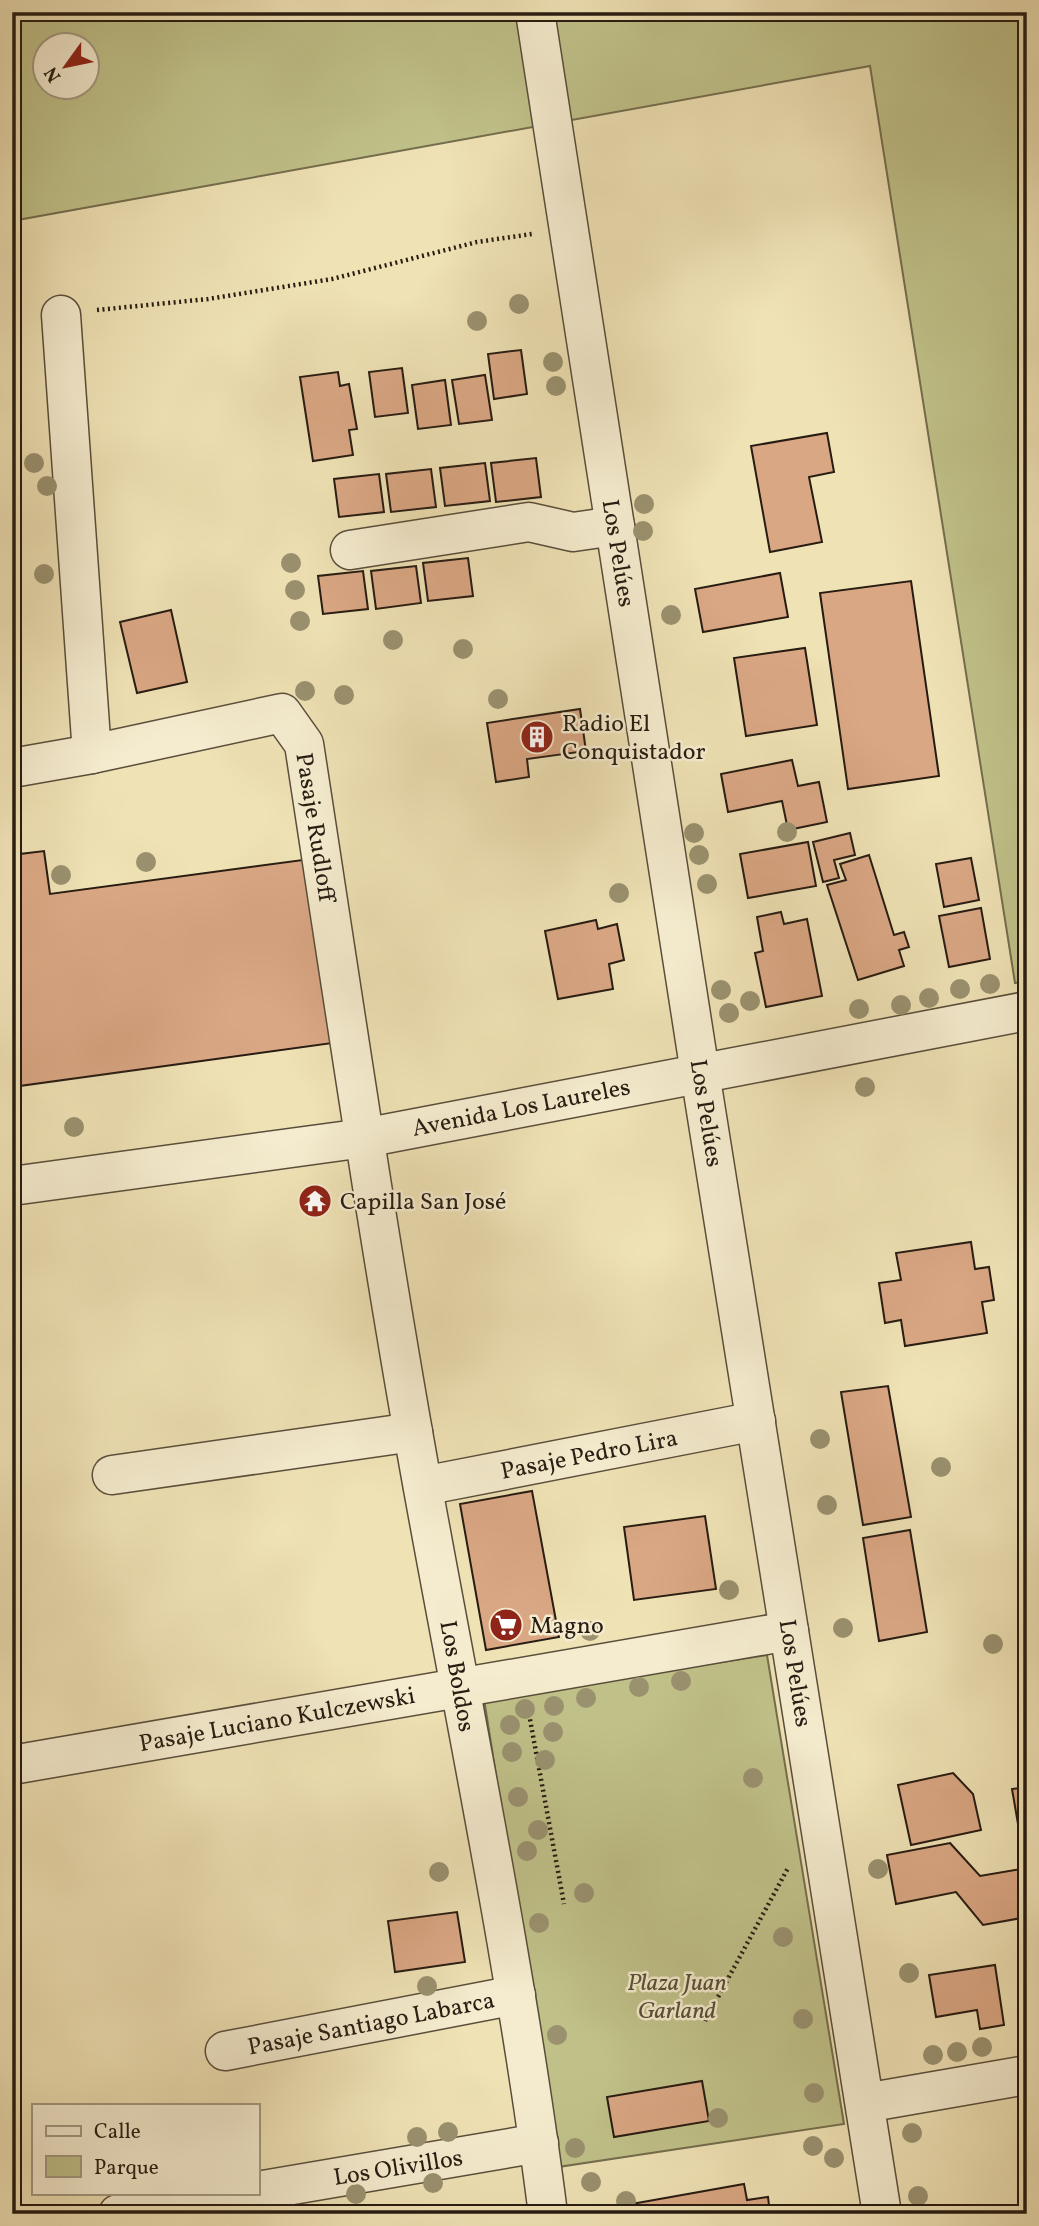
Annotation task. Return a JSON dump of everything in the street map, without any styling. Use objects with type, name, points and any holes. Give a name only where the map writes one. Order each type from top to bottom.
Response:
[{"type":"street","name":"Los Pelúes","points":[[536,12],[700,1073],[882,2214]]},
{"type":"street","points":[[61,315],[92,754]]},
{"type":"street","points":[[349,551],[529,522],[573,532],[615,526]]},
{"type":"street","name":"Pasaje Rudloff","points":[[12,768],[92,754],[282,713],[304,744],[364,1138]]},
{"type":"street","name":"Avenida Los Laureles","points":[[12,1186],[364,1138],[1027,1011]]},
{"type":"street","name":"Los Boldos","points":[[364,1138],[413,1432],[516,1996],[548,2214]]},
{"type":"street","name":"Pasaje Pedro Lira","points":[[423,1486],[756,1421]]},
{"type":"street","points":[[111,1475],[413,1432]]},
{"type":"street","name":"Pasaje Luciano Kulczewski","points":[[12,1765],[789,1631]]},
{"type":"street","name":"Pasaje Santiago Labarca","points":[[225,2050],[516,1996]]},
{"type":"street","points":[[864,2103],[1027,2075]]},
{"type":"street","name":"Los Olivillos","points":[[259,2191],[539,2143]]},
{"type":"street","points":[[118,2214],[239,2194]]},
{"type":"path","points":[[61,315],[208,299],[332,279],[477,242],[569,229]]},
{"type":"path","points":[[528,1709],[564,1904]]},
{"type":"path","points":[[705,2021],[792,1860]]},
{"type":"green space","points":[[12,12],[1027,12],[1027,981],[1015,983],[870,66],[12,221]]},
{"type":"green space","name":"Plaza Juan Garland","points":[[767,1655],[844,2124],[558,2167],[484,1699]]},
{"type":"building","points":[[521,350],[527,394],[494,399],[488,354]]},
{"type":"building","points":[[402,368],[408,413],[375,417],[369,372]]},
{"type":"building","points":[[338,372],[340,386],[349,384],[357,429],[349,430],[353,455],[313,461],[300,377]]},
{"type":"building","points":[[485,375],[492,420],[459,424],[452,380]]},
{"type":"building","points":[[445,380],[451,425],[418,429],[412,385]]},
{"type":"building","points":[[827,433],[834,472],[809,477],[822,542],[770,552],[751,446]]},
{"type":"building","points":[[536,458],[541,497],[496,502],[491,463]]},
{"type":"building","points":[[485,463],[490,501],[445,506],[440,468]]},
{"type":"building","points":[[431,469],[436,507],[391,512],[386,474]]},
{"type":"building","points":[[379,474],[384,512],[339,517],[334,479]]},
{"type":"building","points":[[468,558],[473,596],[428,601],[423,563]]},
{"type":"building","points":[[416,566],[421,603],[376,609],[371,571]]},
{"type":"building","points":[[363,571],[368,609],[323,614],[318,576]]},
{"type":"building","points":[[780,573],[788,617],[703,632],[695,589]]},
{"type":"building","points":[[911,581],[939,776],[848,789],[820,593]]},
{"type":"building","points":[[171,610],[187,682],[137,693],[120,622]]},
{"type":"building","points":[[805,648],[817,725],[746,736],[734,658]]},
{"type":"building","name":"Radio El Conquistador","points":[[580,709],[586,751],[527,759],[529,777],[496,782],[487,723]]},
{"type":"building","points":[[792,760],[798,786],[819,782],[827,822],[788,830],[782,801],[728,812],[721,774]]},
{"type":"building","points":[[850,833],[855,855],[834,860],[839,878],[823,882],[813,842]]},
{"type":"building","points":[[808,842],[816,886],[748,898],[740,854]]},
{"type":"building","points":[[44,851],[50,894],[310,859],[340,1042],[12,1087],[12,855]]},
{"type":"building","points":[[869,855],[894,935],[904,932],[909,947],[899,950],[904,966],[858,980],[827,885],[846,880],[840,864]]},
{"type":"building","points":[[971,858],[979,900],[944,907],[936,864]]},
{"type":"building","points":[[981,908],[990,959],[949,967],[939,916]]},
{"type":"building","points":[[781,912],[784,924],[807,919],[822,996],[766,1007],[755,953],[763,951],[757,917]]},
{"type":"building","points":[[596,920],[598,929],[617,924],[624,960],[609,964],[613,989],[558,999],[545,931]]},
{"type":"building","points":[[971,1242],[975,1269],[989,1267],[994,1300],[982,1302],[987,1333],[905,1346],[901,1320],[885,1323],[879,1283],[901,1280],[896,1253]]},
{"type":"building","points":[[888,1386],[911,1517],[863,1525],[841,1392]]},
{"type":"building","points":[[532,1491],[559,1637],[486,1650],[460,1504]]},
{"type":"building","points":[[705,1516],[716,1589],[634,1600],[624,1527]]},
{"type":"building","points":[[910,1530],[927,1632],[879,1641],[863,1538]]},
{"type":"building","points":[[953,1773],[973,1794],[981,1830],[911,1845],[898,1785]]},
{"type":"building","points":[[1027,1787],[1027,1823],[1018,1824],[1012,1789]]},
{"type":"building","points":[[950,1843],[980,1876],[1027,1868],[1027,1917],[983,1925],[956,1892],[896,1904],[887,1855]]},
{"type":"building","points":[[457,1912],[465,1962],[395,1972],[388,1921]]},
{"type":"building","points":[[995,1965],[1004,2025],[980,2029],[977,2010],[936,2017],[929,1975]]},
{"type":"building","points":[[702,2081],[709,2121],[614,2137],[607,2097]]},
{"type":"building","points":[[744,2184],[747,2200],[768,2197],[770,2214],[611,2214],[609,2208]]},
{"type":"place","name":"Radio El Conquistador","points":[[537,737]]},
{"type":"place","name":"Capilla San José","points":[[315,1201]]},
{"type":"place","name":"Magno","points":[[506,1625]]}]
